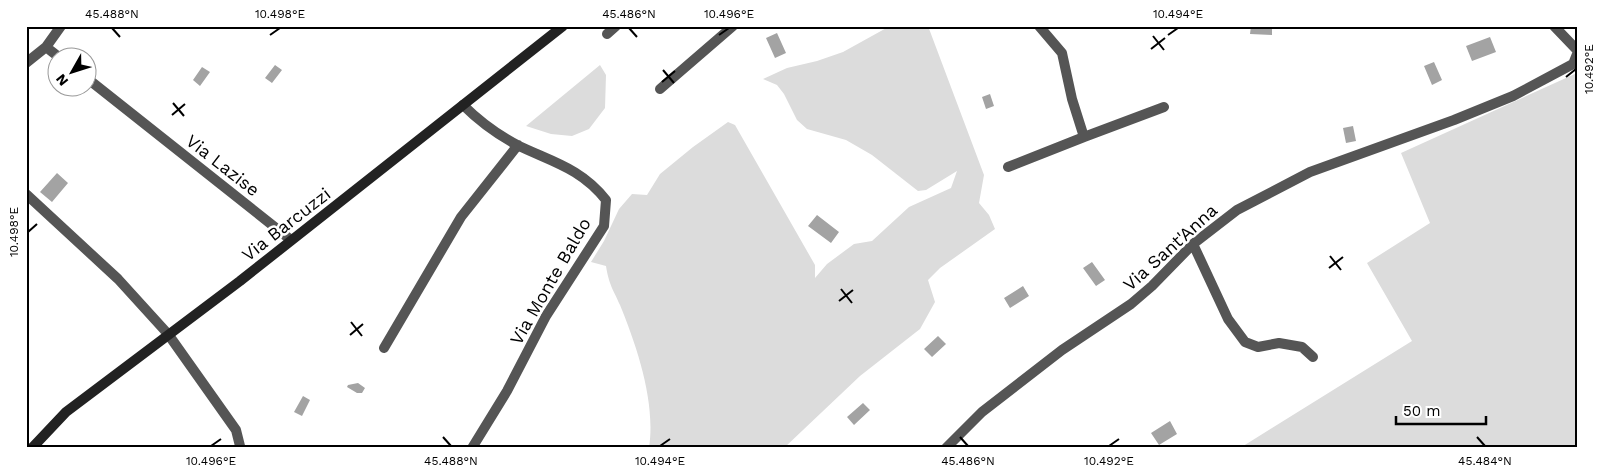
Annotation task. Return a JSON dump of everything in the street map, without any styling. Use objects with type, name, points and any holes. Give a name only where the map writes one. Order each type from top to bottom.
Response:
[{"type":"street","points":[[26,63],[46,46],[61,26]]},
{"type":"street","name":"Via Barcuzzi","points":[[32,448],[66,412],[240,281],[563,26]]},
{"type":"street","points":[[607,34],[616,26]]},
{"type":"street","points":[[660,89],[733,26]]},
{"type":"street","points":[[1039,26],[1062,53],[1072,98],[1084,137]]},
{"type":"street","points":[[1554,26],[1577,52]]},
{"type":"street","name":"Via Sant'Anna","points":[[946,448],[989,406],[1062,350],[1131,304],[1152,286],[1193,244],[1237,210],[1310,172],[1454,120],[1512,96],[1573,64],[1577,52]]},
{"type":"street","name":"Via Lazise","points":[[98,87],[291,240]]},
{"type":"street","name":"Via Monte Baldo","points":[[463,105],[482,124],[518,145],[569,167],[597,188],[606,200],[604,226],[546,316],[507,391],[472,448]]},
{"type":"street","points":[[1008,167],[1164,107]]},
{"type":"street","points":[[384,348],[461,217],[518,145]]},
{"type":"street","points":[[26,194],[118,279],[168,334],[236,430],[239,448]]},
{"type":"street","points":[[1193,244],[1228,319],[1245,342],[1258,347],[1279,343],[1302,348],[1313,357]]},
{"type":"shaded area","points":[[890,26],[928,26],[984,175],[979,203],[989,215],[995,229],[940,268],[928,280],[935,302],[920,329],[860,376],[784,448],[649,448],[650,412],[644,375],[606,266],[591,262],[604,241],[619,209],[632,194],[647,195],[660,174],[728,122],[735,125],[815,265],[815,278],[827,264],[854,244],[872,241],[909,207],[951,188],[957,171],[926,190],[918,191],[872,155],[846,140],[807,129],[797,120],[784,94],[777,85],[763,79],[787,68],[817,61],[843,52]]},
{"type":"shaded area","points":[[1251,26],[1272,26],[1272,35],[1250,34]]},
{"type":"shaded area","points":[[777,33],[786,53],[775,58],[766,38]]},
{"type":"shaded area","points":[[1490,37],[1496,52],[1472,61],[1466,46]]},
{"type":"shaded area","points":[[1434,62],[1442,80],[1432,85],[1424,66]]},
{"type":"shaded area","points":[[275,65],[282,70],[272,83],[265,78]]},
{"type":"shaded area","points":[[600,65],[606,75],[605,108],[589,129],[572,136],[551,134],[526,126]]},
{"type":"shaded area","points":[[202,67],[210,72],[200,86],[193,80]]},
{"type":"shaded area","points":[[1577,73],[1577,448],[1240,448],[1412,341],[1367,263],[1430,223],[1401,153]]},
{"type":"shaded area","points":[[990,94],[994,106],[986,109],[982,97]]},
{"type":"shaded area","points":[[1353,126],[1356,141],[1346,143],[1343,128]]},
{"type":"shaded area","points":[[57,173],[68,183],[52,202],[40,192]]},
{"type":"shaded area","points":[[817,215],[839,232],[831,243],[808,226]]},
{"type":"shaded area","points":[[1092,262],[1105,280],[1096,286],[1083,268]]},
{"type":"shaded area","points":[[1023,286],[1029,296],[1010,308],[1004,298]]},
{"type":"shaded area","points":[[938,336],[946,344],[932,357],[924,349]]},
{"type":"shaded area","points":[[358,383],[365,388],[362,393],[357,393],[347,387],[348,385]]},
{"type":"shaded area","points":[[303,396],[310,400],[302,416],[294,412]]},
{"type":"shaded area","points":[[863,403],[870,410],[854,425],[847,417]]},
{"type":"shaded area","points":[[1170,421],[1177,434],[1159,445],[1151,433]]}]
